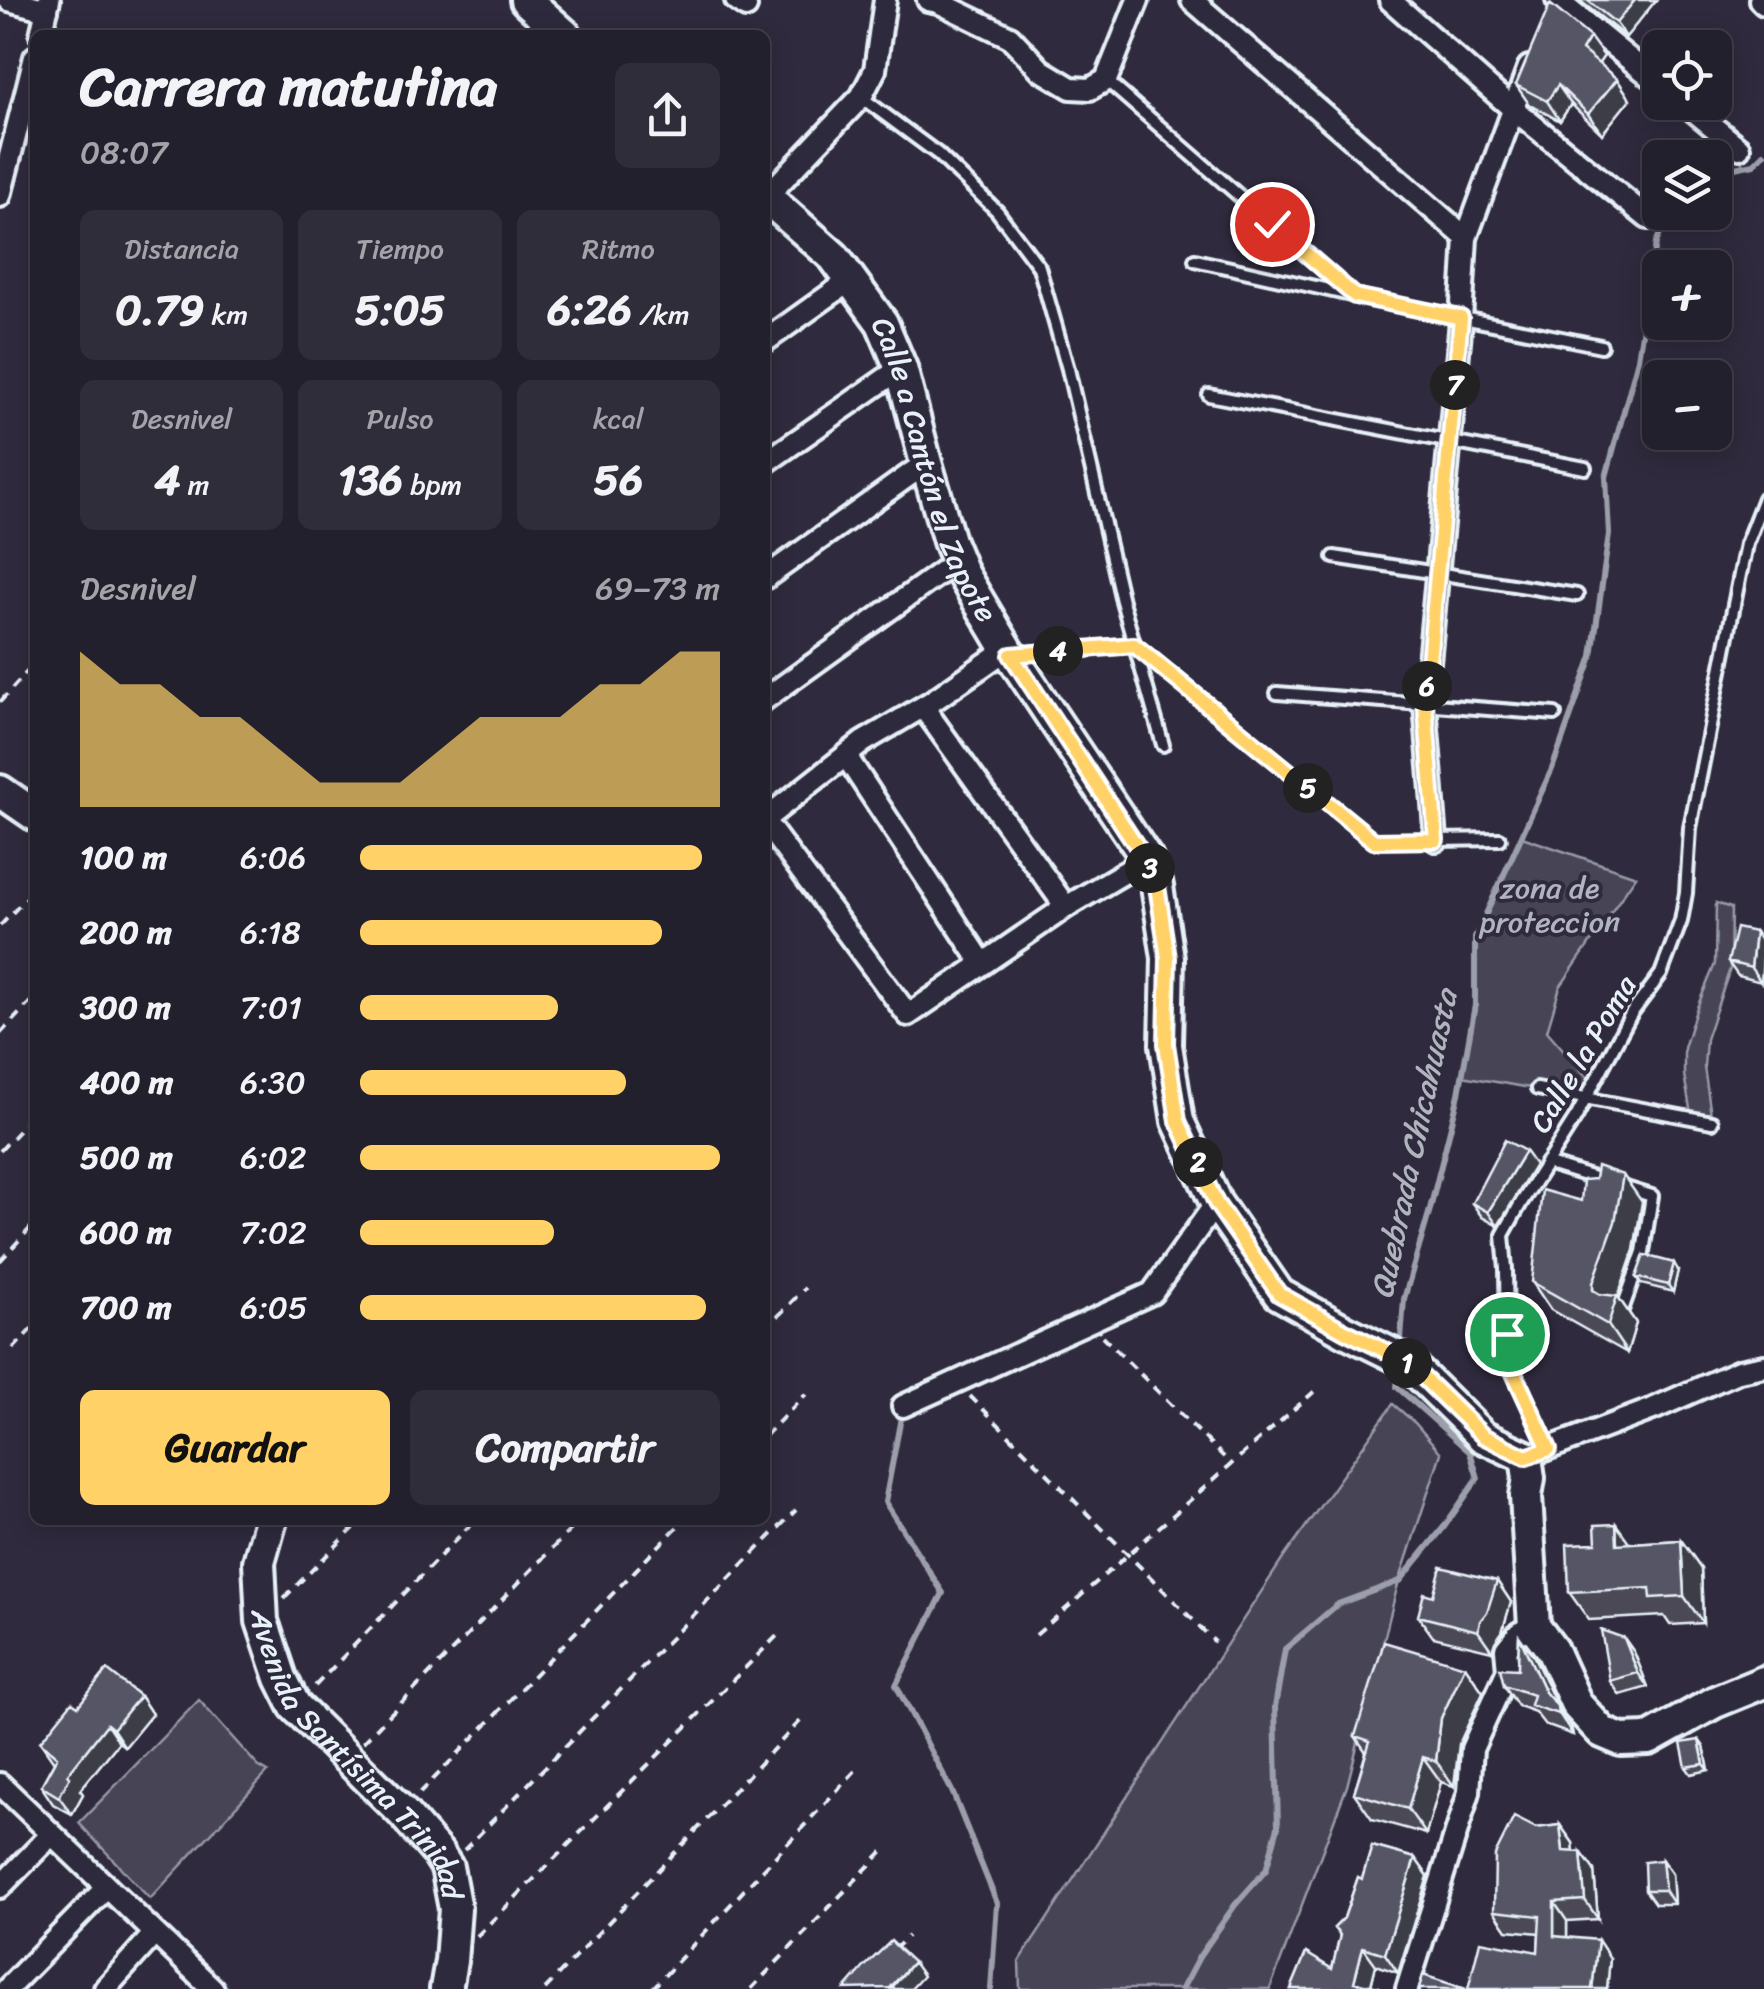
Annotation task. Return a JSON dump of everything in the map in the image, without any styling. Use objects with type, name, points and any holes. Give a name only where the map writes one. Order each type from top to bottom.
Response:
[{"type":"street","points":[[8,0],[48,5],[41,30]]},
{"type":"street","points":[[526,0],[559,30]]},
{"type":"street","points":[[770,192],[861,97],[875,70],[884,0]]},
{"type":"street","points":[[928,0],[1010,37],[1041,70],[1071,88],[1090,89],[1106,80],[1138,0]]},
{"type":"street","points":[[1192,0],[1466,238]]},
{"type":"street","points":[[1390,0],[1512,108],[1642,213]]},
{"type":"street","points":[[1554,6],[1642,71]]},
{"type":"street","points":[[1436,840],[1425,704],[1466,238],[1534,54]]},
{"type":"street","points":[[0,196],[9,122],[30,70]]},
{"type":"street","points":[[1705,120],[1739,148]]},
{"type":"street","name":"Calle a Cantón el Zapote","points":[[770,201],[828,252],[882,322],[901,368],[926,464],[963,575],[1146,860],[1157,886],[1168,958],[1166,1044],[1178,1121],[1216,1203],[1279,1294],[1406,1361],[1483,1436],[1537,1453]]},
{"type":"street","points":[[770,337],[852,279]]},
{"type":"street","points":[[770,460],[901,368]]},
{"type":"street","points":[[770,574],[926,464]]},
{"type":"street","points":[[770,695],[957,561]]},
{"type":"street","points":[[770,817],[863,742],[1009,652]]},
{"type":"street","points":[[922,707],[1066,906]]},
{"type":"street","points":[[846,756],[982,964]]},
{"type":"street","points":[[0,791],[30,812]]},
{"type":"street","points":[[770,828],[908,1015],[1066,906],[1146,860]]},
{"type":"street","points":[[903,1406],[1152,1293],[1216,1203]]},
{"type":"street","points":[[1764,1366],[1739,1371],[1654,1409],[1537,1453],[1526,1496],[1534,1626],[1552,1650],[1577,1705],[1595,1726],[1612,1738],[1649,1739],[1715,1702],[1764,1682]]},
{"type":"street","name":"Avenida Santísima Trinidad","points":[[270,1525],[259,1562],[262,1622],[281,1678],[296,1706],[402,1812],[447,1867],[455,1909],[449,1975]]},
{"type":"street","points":[[1407,1989],[1469,1792],[1472,1749],[1508,1670],[1506,1649],[1519,1632],[1534,1626]]},
{"type":"street","points":[[0,1784],[210,1988]]},
{"type":"street","points":[[0,1886],[52,1834]]},
{"type":"street","points":[[7,1989],[107,1887]]},
{"type":"street","points":[[105,1989],[155,1933]]},
{"type":"lane","points":[[1106,80],[1355,296]]},
{"type":"lane","points":[[861,97],[938,154],[997,211],[1039,267],[1163,745]]},
{"type":"lane","points":[[1195,260],[1601,346]]},
{"type":"lane","points":[[1209,395],[1585,468]]},
{"type":"lane","name":"Calle la Poma","points":[[1537,1453],[1507,1334],[1503,1235],[1586,1098],[1631,1014],[1661,974],[1681,921],[1690,828],[1746,544],[1764,498]]},
{"type":"lane","points":[[1334,557],[1578,594]]},
{"type":"lane","points":[[1009,652],[1134,645],[1374,841],[1500,839]]},
{"type":"lane","points":[[1277,693],[1555,714]]},
{"type":"lane","points":[[1537,1090],[1712,1122]]},
{"type":"lane","points":[[1546,1164],[1652,1196],[1643,1252],[1621,1313]]},
{"type":"path","points":[[0,702],[30,669]]},
{"type":"path","points":[[0,926],[30,893]]},
{"type":"path","points":[[0,1034],[30,1001]]},
{"type":"path","points":[[0,1151],[30,1118]]},
{"type":"path","points":[[0,1261],[30,1229]]},
{"type":"path","points":[[770,1325],[805,1288]]},
{"type":"path","points":[[1088,1322],[1231,1464]]},
{"type":"path","points":[[13,1348],[30,1331]]},
{"type":"path","points":[[956,1382],[1216,1642]]},
{"type":"path","points":[[1036,1635],[1316,1390]]},
{"type":"path","points":[[770,1431],[806,1394]]},
{"type":"path","points":[[447,1867],[796,1510]]},
{"type":"path","points":[[262,1622],[357,1525]]},
{"type":"path","points":[[296,1706],[470,1525]]},
{"type":"path","points":[[348,1758],[575,1525]]},
{"type":"path","points":[[402,1812],[679,1525]]},
{"type":"path","points":[[449,1975],[781,1632]]},
{"type":"path","points":[[544,1989],[804,1716]]},
{"type":"path","points":[[652,1989],[855,1771]]},
{"type":"path","points":[[751,1989],[885,1850]]},
{"type":"path","points":[[896,1949],[908,1936]]},
{"type":"green space","name":"zona de proteccion","points":[[1522,837],[1636,876],[1560,987],[1547,1031],[1594,1085],[1587,1098],[1462,1076],[1475,1005],[1477,934]]},
{"type":"green space","points":[[1716,903],[1731,908],[1730,969],[1706,1039],[1704,1067],[1712,1122],[1691,1114],[1684,1048],[1715,964]]},
{"type":"green space","points":[[1393,1404],[1441,1453],[1397,1588],[1347,1786],[1270,1989],[1020,1989],[1019,1962],[1284,1557]]},
{"type":"green space","points":[[199,1700],[258,1766],[268,1772],[150,1899],[79,1823]]},
{"type":"building","points":[[1587,0],[1635,0],[1616,23]]},
{"type":"building","points":[[1550,4],[1590,37],[1582,50],[1617,79],[1588,114],[1558,85],[1547,101],[1516,85]]},
{"type":"building","points":[[1736,928],[1755,932],[1751,968],[1728,962]]},
{"type":"building","points":[[1505,1140],[1525,1151],[1488,1212],[1472,1203]]},
{"type":"building","points":[[1597,1166],[1623,1175],[1615,1222],[1593,1283],[1593,1290],[1600,1294],[1617,1296],[1608,1325],[1532,1282],[1542,1190],[1581,1201],[1583,1180],[1595,1179]]},
{"type":"building","points":[[1644,1255],[1674,1263],[1668,1285],[1636,1277]]},
{"type":"building","points":[[1616,1524],[1617,1544],[1681,1540],[1684,1596],[1651,1598],[1650,1588],[1569,1592],[1567,1544],[1596,1543],[1595,1525]]},
{"type":"building","points":[[1441,1567],[1497,1581],[1478,1631],[1418,1616],[1424,1593],[1433,1596]]},
{"type":"building","points":[[1601,1630],[1624,1638],[1638,1673],[1610,1681]]},
{"type":"building","points":[[1519,1636],[1558,1714],[1530,1705],[1533,1695],[1504,1685],[1500,1668],[1518,1669]]},
{"type":"building","points":[[1384,1642],[1465,1666],[1441,1718],[1436,1761],[1423,1757],[1408,1809],[1354,1793],[1370,1741],[1355,1736]]},
{"type":"building","points":[[107,1670],[140,1696],[113,1729],[107,1724],[67,1775],[70,1777],[59,1797],[41,1786],[57,1757],[40,1742],[72,1702],[78,1706]]},
{"type":"building","points":[[1699,1740],[1704,1764],[1686,1767],[1681,1743]]},
{"type":"building","points":[[1514,1817],[1536,1828],[1560,1825],[1563,1851],[1581,1852],[1585,1900],[1554,1902],[1554,1936],[1598,1940],[1592,1989],[1468,1989],[1480,1941],[1538,1952],[1540,1916],[1494,1911],[1495,1855]]},
{"type":"building","points":[[1372,1846],[1415,1858],[1385,1954],[1363,1947],[1354,1982],[1378,1989],[1291,1989],[1306,1953],[1332,1969],[1340,1935],[1334,1928],[1344,1918]]},
{"type":"building","points":[[1662,1860],[1665,1890],[1645,1890],[1644,1862]]},
{"type":"building","points":[[891,1941],[913,1962],[890,1988],[845,1989],[864,1967]]},
{"type":"building","points":[[1423,1975],[1466,1989],[1419,1989]]},
{"type":"waterway","name":"Quebrada Chicahuasta","points":[[1732,169],[1754,164],[1764,154]]},
{"type":"waterway","name":"Quebrada Chicahuasta","points":[[1401,1339],[1404,1299],[1459,1094],[1475,1005],[1475,938],[1552,769],[1592,656],[1609,534],[1606,477],[1638,359],[1656,243],[1661,230]]},
{"type":"waterway","name":"Quebrada Chicahuasta","points":[[1182,1989],[1235,1905],[1266,1870],[1278,1827],[1275,1707],[1285,1649],[1338,1604],[1400,1581],[1478,1478],[1470,1452],[1397,1387],[1398,1378]]},
{"type":"waterway","points":[[902,1412],[885,1502],[943,1593],[896,1685],[952,1791],[997,1903],[991,1989]]},
{"type":"route","points":[[1272,224],[1355,296],[1461,318],[1425,704],[1436,840],[1374,841],[1134,645],[1011,655],[1146,860],[1157,886],[1168,958],[1166,1044],[1178,1121],[1216,1203],[1279,1294],[1406,1361],[1483,1436],[1526,1457],[1549,1449],[1514,1373],[1507,1334]]}]
